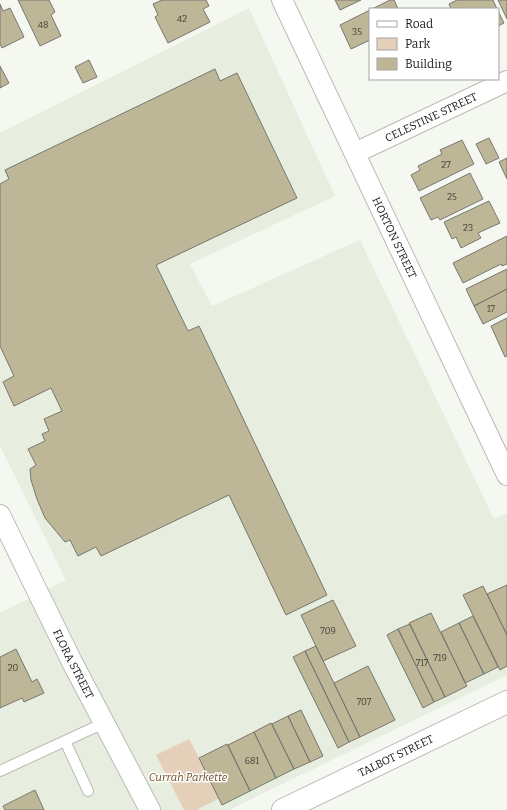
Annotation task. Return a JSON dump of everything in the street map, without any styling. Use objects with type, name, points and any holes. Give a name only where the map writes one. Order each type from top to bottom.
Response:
[{"type":"main road","name":"TALBOT STREET","points":[[284,810],[507,702]]},
{"type":"street","name":"HORTON STREET","points":[[282,0],[507,475]]},
{"type":"street","name":"CELESTINE STREET","points":[[355,153],[507,81]]},
{"type":"street","name":"FLORA STREET","points":[[0,515],[72,662],[150,810]]},
{"type":"lane","points":[[0,771],[104,723]]},
{"type":"lane","points":[[65,741],[88,791]]},
{"type":"shaded area","points":[[249,8],[335,196],[190,264],[212,306],[360,240],[494,519],[507,513],[507,675],[229,810],[0,810],[0,613],[66,580],[0,446],[0,133]]},
{"type":"green space","name":"Currah Parkette","points":[[189,739],[220,798],[196,810],[184,810],[156,755]]},
{"type":"building","points":[[18,0],[49,0],[55,12],[51,15],[61,36],[40,46]]},
{"type":"building","points":[[162,0],[206,0],[209,6],[203,9],[210,22],[168,43],[155,17],[158,15],[153,4]]},
{"type":"building","points":[[335,0],[361,0],[340,10]]},
{"type":"building","points":[[390,0],[394,0],[398,8],[374,8]]},
{"type":"building","points":[[457,0],[493,0],[497,8],[451,8],[449,4]]},
{"type":"building","points":[[498,0],[507,0],[507,19]]},
{"type":"building","points":[[0,4],[3,11],[10,8],[24,37],[2,48],[0,44]]},
{"type":"building","points":[[369,10],[369,40],[351,49],[340,25]]},
{"type":"building","points":[[499,13],[504,23],[499,26]]},
{"type":"building","points":[[89,60],[97,77],[83,83],[75,67]]},
{"type":"building","points":[[0,66],[9,83],[0,88]]},
{"type":"building","points":[[215,69],[220,81],[237,73],[297,198],[156,265],[188,331],[199,326],[327,595],[286,615],[229,495],[101,556],[96,547],[78,556],[70,540],[65,542],[45,518],[31,480],[30,469],[36,465],[28,449],[45,441],[42,434],[49,431],[44,419],[62,411],[51,388],[14,406],[3,382],[14,376],[0,346],[0,184],[9,179],[5,170]]},
{"type":"building","points":[[489,138],[499,158],[486,164],[476,144]]},
{"type":"building","points":[[462,140],[474,164],[419,191],[411,175],[420,170],[418,166],[442,154],[440,150]]},
{"type":"building","points":[[507,158],[507,179],[499,162]]},
{"type":"building","points":[[470,173],[483,199],[440,220],[438,217],[431,220],[420,198]]},
{"type":"building","points":[[489,201],[500,223],[478,233],[481,238],[461,248],[456,237],[452,239],[444,222]]},
{"type":"building","points":[[507,236],[507,264],[502,266],[501,264],[463,283],[453,263]]},
{"type":"building","points":[[507,269],[507,289],[474,306],[466,289]]},
{"type":"building","points":[[507,289],[507,312],[483,324],[474,306]]},
{"type":"building","points":[[507,318],[507,356],[505,357],[491,326]]},
{"type":"building","points":[[507,585],[507,635],[487,594]]},
{"type":"building","points":[[483,586],[507,635],[507,666],[500,670],[463,595]]},
{"type":"building","points":[[333,600],[356,646],[323,661],[301,615]]},
{"type":"building","points":[[431,613],[467,686],[445,697],[409,623]]},
{"type":"building","points":[[473,616],[498,667],[484,674],[459,623]]},
{"type":"building","points":[[459,623],[484,674],[465,683],[441,632]]},
{"type":"building","points":[[410,624],[445,697],[434,702],[398,629]]},
{"type":"building","points":[[398,629],[434,702],[423,708],[387,635]]},
{"type":"building","points":[[316,646],[360,737],[349,742],[305,651]]},
{"type":"building","points":[[16,649],[32,682],[37,679],[44,693],[24,702],[22,698],[0,708],[0,657]]},
{"type":"building","points":[[305,651],[349,742],[338,748],[293,657]]},
{"type":"building","points":[[368,666],[395,720],[360,737],[334,683]]},
{"type":"building","points":[[301,710],[323,756],[310,762],[288,716]]},
{"type":"building","points":[[288,716],[310,762],[294,769],[272,724]]},
{"type":"building","points":[[271,723],[294,769],[276,778],[254,732]]},
{"type":"building","points":[[254,732],[276,778],[250,791],[228,745]]},
{"type":"building","points":[[227,744],[250,791],[222,805],[199,758]]},
{"type":"building","points":[[35,790],[44,810],[5,810],[3,806]]}]
